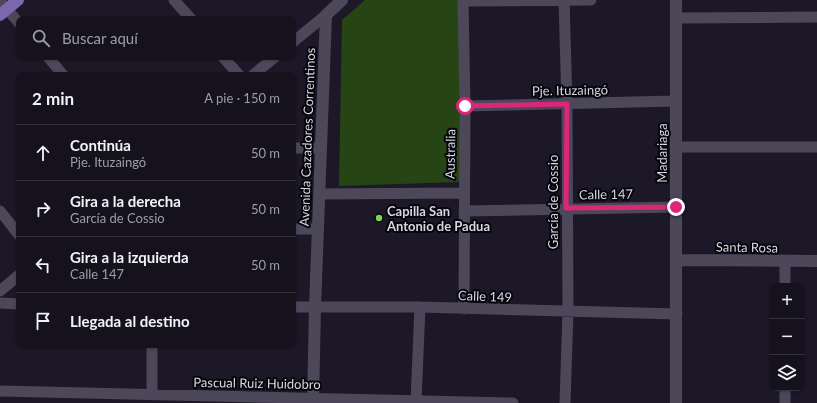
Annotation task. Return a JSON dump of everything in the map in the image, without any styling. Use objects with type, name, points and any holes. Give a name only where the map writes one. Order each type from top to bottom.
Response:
[{"type":"main road","points":[[2,9],[18,0]]},
{"type":"street","points":[[174,0],[188,16]]},
{"type":"street","points":[[296,40],[342,0]]},
{"type":"street","name":"García de Cossio","points":[[564,0],[567,104],[566,208],[568,312],[565,403]]},
{"type":"street","points":[[463,1],[590,0]]},
{"type":"street","name":"Madariaga","points":[[676,0],[676,403]]},
{"type":"street","name":"Australia","points":[[463,1],[465,106],[464,309]]},
{"type":"street","points":[[2,9],[16,21]]},
{"type":"street","name":"Avenida Cazadores Correntinos","points":[[314,401],[315,307],[326,15]]},
{"type":"street","points":[[676,18],[817,17]]},
{"type":"street","points":[[50,60],[60,72]]},
{"type":"street","points":[[226,60],[236,72]]},
{"type":"street","points":[[257,72],[271,60]]},
{"type":"street","name":"Pje. Ituzaingó","points":[[465,106],[676,101]]},
{"type":"street","points":[[676,147],[817,147]]},
{"type":"street","points":[[296,148],[321,148]]},
{"type":"street","points":[[320,194],[464,193]]},
{"type":"street","name":"Calle 147","points":[[464,211],[676,207]]},
{"type":"street","points":[[0,211],[16,230]]},
{"type":"street","points":[[296,229],[318,229]]},
{"type":"street","name":"Santa Rosa","points":[[677,260],[817,261]]},
{"type":"street","points":[[785,261],[785,283]]},
{"type":"street","points":[[0,291],[16,278]]},
{"type":"street","points":[[0,303],[16,304]]},
{"type":"street","name":"Calle 149","points":[[296,307],[420,308],[677,314]]},
{"type":"street","points":[[416,401],[420,308]]},
{"type":"street","points":[[152,348],[152,395]]},
{"type":"street","name":"Pascual Ruiz Huidobro","points":[[0,391],[314,401],[513,403]]},
{"type":"street","points":[[785,391],[785,403]]},
{"type":"green space","points":[[365,0],[459,0],[460,182],[339,186],[342,20]]},
{"type":"place","name":"Capilla San Antonio de Padua","points":[[379,218]]},
{"type":"route","points":[[465,106],[567,104],[566,208],[676,207]]}]
